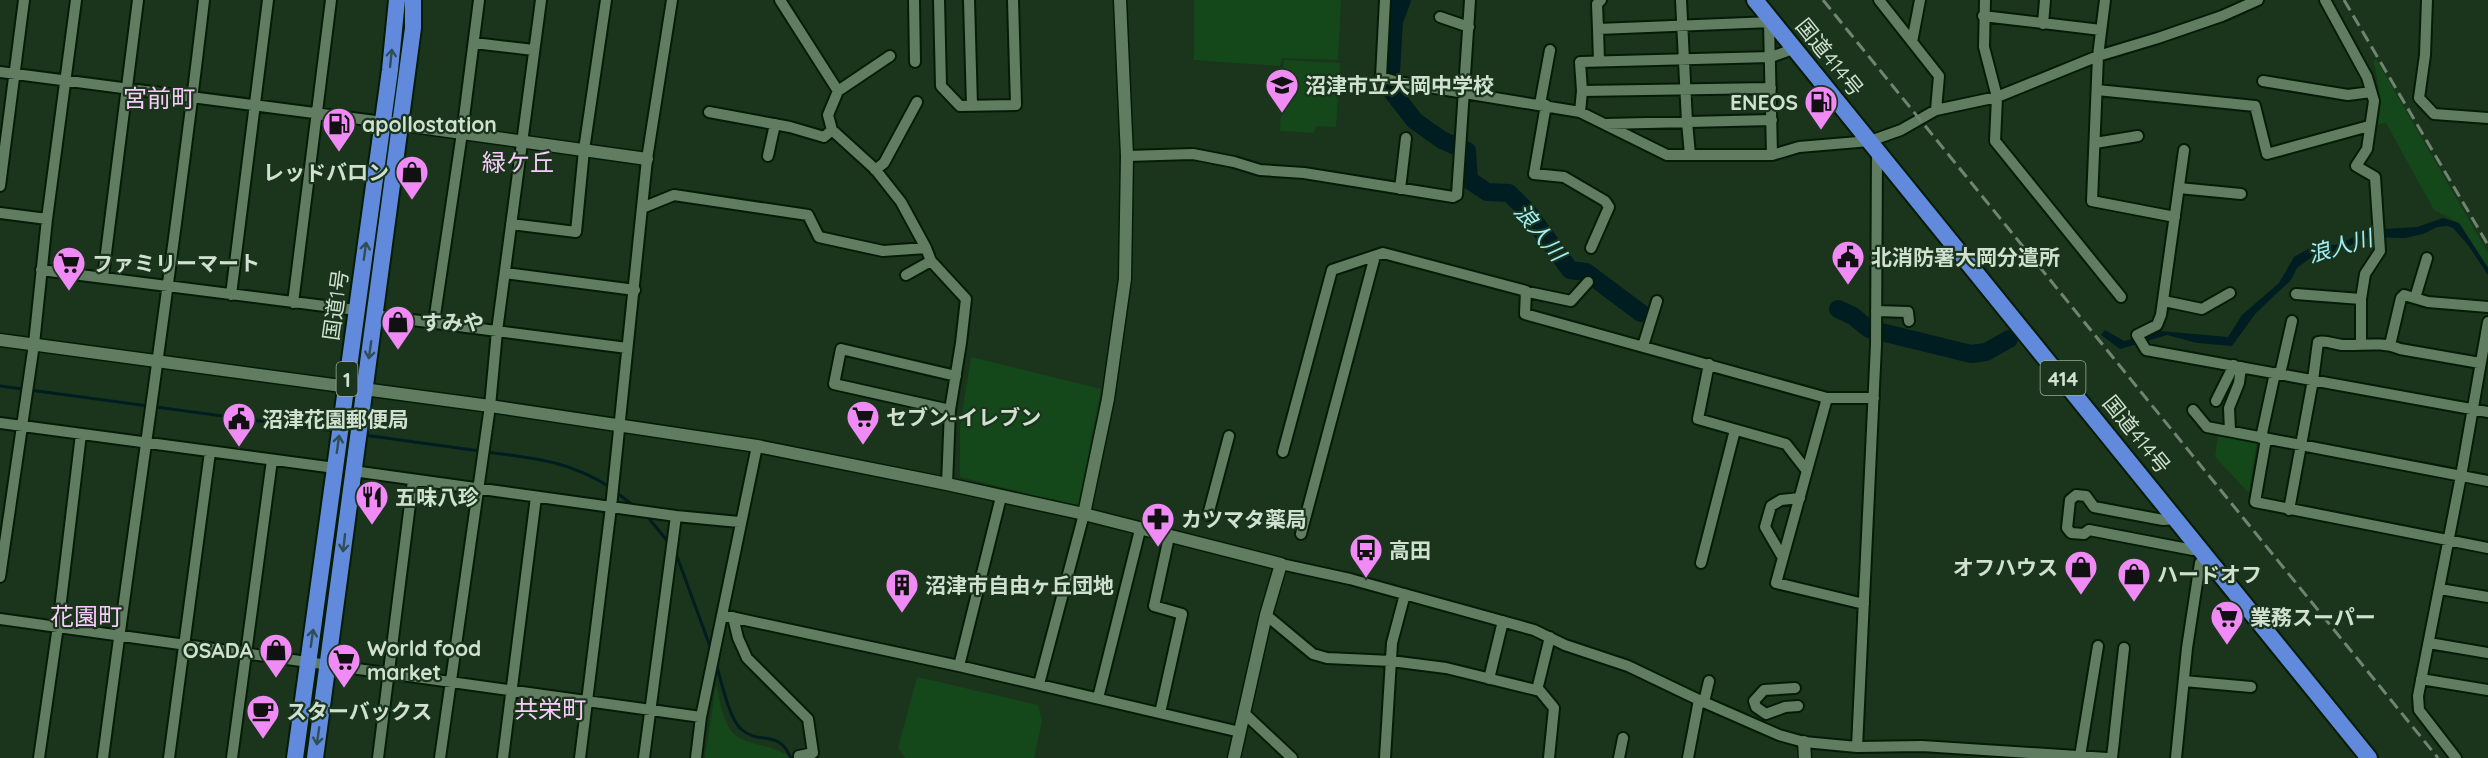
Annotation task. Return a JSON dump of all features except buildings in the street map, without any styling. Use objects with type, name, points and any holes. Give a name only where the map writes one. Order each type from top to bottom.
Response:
[{"type":"highway","name":"国道1号","points":[[295,758],[397,0]]},
{"type":"highway","name":"国道1号","points":[[315,758],[413,28],[413,0]]},
{"type":"highway","name":"国道414号","points":[[1755,0],[1770,23],[1873,144],[2369,758]]},
{"type":"street","points":[[0,186],[24,0]]},
{"type":"street","points":[[0,577],[5,509],[34,344],[47,219],[76,0]]},
{"type":"street","points":[[103,277],[138,0]]},
{"type":"street","points":[[103,758],[158,362],[204,0]]},
{"type":"street","points":[[231,295],[268,0]]},
{"type":"street","points":[[293,303],[331,0]]},
{"type":"street","points":[[434,322],[479,0]]},
{"type":"street","points":[[440,758],[490,406],[496,331],[540,0]]},
{"type":"street","points":[[511,224],[576,232],[584,150],[606,0]]},
{"type":"street","points":[[580,758],[611,507],[647,159],[672,0]]},
{"type":"street","points":[[780,0],[838,90]]},
{"type":"street","points":[[914,0],[915,62]]},
{"type":"street","points":[[939,0],[941,86],[960,106],[1016,105],[1013,0]]},
{"type":"street","points":[[969,0],[972,106]]},
{"type":"street","points":[[1039,684],[1084,514],[1108,399],[1121,322],[1125,279],[1127,156],[1120,0]]},
{"type":"street","points":[[1385,0],[1381,77],[1398,82],[1580,112],[1667,155],[1772,155],[1799,147],[1873,144],[1936,110],[1997,98],[2098,56],[2222,16],[2258,0]]},
{"type":"street","points":[[1127,156],[1193,154],[1260,170],[1304,173],[1453,197],[1456,195],[1461,148],[1470,0]]},
{"type":"street","points":[[1599,61],[1597,4],[1601,0]]},
{"type":"street","points":[[1681,0],[1690,154]]},
{"type":"street","points":[[1879,0],[1939,76],[1936,110]]},
{"type":"street","points":[[1912,42],[1920,0]]},
{"type":"street","points":[[1985,0],[1984,47],[1997,98],[1995,141],[2121,297]]},
{"type":"street","points":[[2043,24],[2045,0]]},
{"type":"street","points":[[2105,0],[2098,56],[2092,201],[2175,217]]},
{"type":"street","points":[[2325,0],[2367,77],[2374,101],[2367,149],[2356,166],[2375,177],[2380,251],[2365,274],[2361,299],[2361,344]]},
{"type":"street","points":[[2427,0],[2425,56],[2419,98],[2434,114],[2488,118]]},
{"type":"street","points":[[1983,16],[2101,30]]},
{"type":"street","points":[[1440,17],[1469,27]]},
{"type":"street","points":[[1598,28],[1770,23],[1772,155]]},
{"type":"street","points":[[474,43],[534,50]]},
{"type":"street","points":[[1580,112],[1582,91],[1580,62],[1771,57],[1793,49]]},
{"type":"street","points":[[1550,51],[1534,174],[1564,177],[1605,201],[1609,207],[1591,248]]},
{"type":"street","points":[[890,56],[838,90],[828,115],[832,130],[875,170],[901,202],[931,261],[966,299],[950,410],[947,484]]},
{"type":"street","points":[[0,72],[647,159]]},
{"type":"street","points":[[2262,81],[2348,95],[2372,92]]},
{"type":"street","points":[[1582,91],[1771,88]]},
{"type":"street","points":[[2097,90],[2255,106],[2266,154],[2369,126]]},
{"type":"street","points":[[875,170],[884,163],[917,102]]},
{"type":"street","points":[[710,112],[775,124],[824,137],[832,130]]},
{"type":"street","points":[[1602,124],[1772,120]]},
{"type":"street","points":[[768,156],[775,124]]},
{"type":"street","points":[[2095,143],[2138,136]]},
{"type":"street","points":[[1400,189],[1406,138]]},
{"type":"street","points":[[1857,747],[1876,330],[1873,144]]},
{"type":"street","points":[[2184,150],[2164,301],[2157,325],[2137,335],[2146,350],[2488,412]]},
{"type":"street","points":[[2179,188],[2241,194]]},
{"type":"street","points":[[642,208],[674,195],[808,215],[819,237],[883,251],[926,248]]},
{"type":"street","points":[[0,213],[47,219]]},
{"type":"street","points":[[1283,452],[1332,270],[1383,253],[1523,291],[1571,301],[1588,282]]},
{"type":"street","points":[[1301,534],[1375,256]]},
{"type":"street","points":[[2415,298],[2427,258]]},
{"type":"street","points":[[906,275],[931,261]]},
{"type":"street","points":[[41,270],[356,310]]},
{"type":"street","points":[[505,273],[635,290]]},
{"type":"street","points":[[1523,291],[1526,291],[1525,314],[1827,398],[1874,398]]},
{"type":"street","points":[[2164,301],[2202,309],[2230,293]]},
{"type":"street","points":[[2296,294],[2361,299]]},
{"type":"street","points":[[2390,345],[2401,298],[2404,295],[2428,302],[2488,307]]},
{"type":"street","points":[[1643,346],[1657,301]]},
{"type":"street","points":[[1876,311],[1908,312],[1909,321]]},
{"type":"street","points":[[374,315],[627,348]]},
{"type":"street","points":[[2292,321],[2264,438],[2255,502],[2488,548]]},
{"type":"street","points":[[2456,758],[2419,710],[2418,696],[2440,589],[2488,322]]},
{"type":"street","points":[[0,340],[490,406],[757,446],[1084,514],[1140,530],[1406,594],[1503,621],[1534,630],[1628,666],[1779,735],[1804,742],[1857,747],[1922,746],[2107,758]]},
{"type":"street","points":[[2289,510],[2318,342],[2321,340],[2341,345],[2390,345],[2400,349],[2480,363]]},
{"type":"street","points":[[950,410],[834,384],[841,349],[956,376]]},
{"type":"street","points":[[1709,364],[1698,419],[1786,444],[1807,471]]},
{"type":"street","points":[[2216,400],[2237,366]]},
{"type":"street","points":[[2230,431],[2229,408],[2239,383],[2237,366]]},
{"type":"street","points":[[1827,398],[1776,583],[1864,604]]},
{"type":"street","points":[[2193,410],[2207,427],[2488,481]]},
{"type":"street","points":[[0,423],[335,468]]},
{"type":"street","points":[[1701,562],[1735,430]]},
{"type":"street","points":[[39,758],[58,626],[81,434]]},
{"type":"street","points":[[1208,515],[1229,436]]},
{"type":"street","points":[[696,758],[701,717],[728,616],[739,522],[757,446]]},
{"type":"street","points":[[169,758],[210,452]]},
{"type":"street","points":[[232,758],[272,460]]},
{"type":"street","points":[[353,471],[676,516],[739,522]]},
{"type":"street","points":[[378,758],[413,480]]},
{"type":"street","points":[[2176,758],[2200,563],[2205,553],[2089,530],[2084,534],[2071,533],[2067,528],[2070,500],[2076,495],[2086,496],[2094,507],[2163,520],[2177,519]]},
{"type":"street","points":[[503,758],[536,496]]},
{"type":"street","points":[[959,666],[1001,497]]},
{"type":"street","points":[[1783,558],[1765,527],[1771,506],[1781,500],[1800,498]]},
{"type":"street","points":[[644,758],[676,516]]},
{"type":"street","points":[[1098,698],[1140,530]]},
{"type":"street","points":[[1160,713],[1182,614],[1154,606],[1169,537]]},
{"type":"street","points":[[1234,758],[1266,615],[1281,564]]},
{"type":"street","points":[[2440,589],[2488,597]]},
{"type":"street","points":[[1385,758],[1392,643],[1406,594]]},
{"type":"street","points":[[1266,615],[1313,654],[1327,658],[1391,661],[1446,668],[1537,690],[1553,703],[1554,708],[1549,758]]},
{"type":"street","points":[[728,616],[1039,684],[1240,732]]},
{"type":"street","points":[[728,616],[747,658],[808,719],[813,753],[799,756],[799,758]]},
{"type":"street","points":[[0,619],[701,717]]},
{"type":"street","points":[[1489,679],[1503,621]]},
{"type":"street","points":[[1537,690],[1550,638]]},
{"type":"street","points":[[2429,643],[2488,653]]},
{"type":"street","points":[[2080,756],[2098,646]]},
{"type":"street","points":[[2112,758],[2124,648]]},
{"type":"street","points":[[2421,679],[2488,690]]},
{"type":"street","points":[[1688,758],[1701,701],[1709,681]]},
{"type":"street","points":[[2184,681],[2251,687]]},
{"type":"street","points":[[1795,688],[1764,690],[1754,701],[1756,707],[1766,714],[1785,707],[1798,706]]},
{"type":"street","points":[[1244,713],[1292,758]]},
{"type":"street","points":[[1619,758],[1623,738]]},
{"type":"street","points":[[1804,742],[1805,758]]},
{"type":"street","points":[[1917,758],[1922,746]]},
{"type":"green space","points":[[1194,0],[1341,0],[1338,60],[1282,58],[1280,66],[1194,60]]},
{"type":"green space","points":[[2376,59],[2488,253],[2488,267],[2459,223],[2434,210],[2386,123],[2377,125],[2379,93],[2373,61]]},
{"type":"green space","points":[[1284,60],[1340,63],[1336,127],[1316,126],[1314,133],[1280,131]]},
{"type":"green space","points":[[971,357],[1101,389],[1078,506],[960,477],[960,427]]},
{"type":"green space","points":[[2218,435],[2257,442],[2249,493],[2215,457]]},
{"type":"green space","points":[[917,677],[1038,705],[1042,721],[1034,758],[905,758],[898,748]]},
{"type":"green space","points":[[716,685],[723,713],[733,733],[743,740],[781,752],[788,758],[705,758]]},
{"type":"water","points":[[2443,218],[2459,223],[2488,268],[2488,275],[2468,245],[2453,228],[2447,226],[2405,238],[2369,237],[2337,251],[2313,256],[2297,268],[2291,280],[2256,313],[2232,346],[2197,343],[2167,335],[2120,349],[2101,335],[2105,330],[2124,341],[2160,331],[2228,337],[2242,315],[2279,283],[2294,257],[2308,249],[2340,244],[2367,230],[2417,227]]},
{"type":"waterway","name":"浪人川","points":[[1402,0],[1394,21],[1390,89],[1415,121],[1442,140],[1467,151],[1469,180],[1487,192],[1509,193],[1527,211],[1570,270],[1586,272],[1641,313]]},
{"type":"waterway","name":"浪人川","points":[[1838,309],[1853,316],[1869,329],[1971,354],[1986,352],[2009,339]]},
{"type":"waterway","points":[[0,386],[334,431]]},
{"type":"waterway","points":[[364,435],[480,451]]},
{"type":"waterway","points":[[486,452],[566,466],[611,488]]},
{"type":"waterway","points":[[616,492],[634,506]]},
{"type":"waterway","points":[[647,516],[669,543]]},
{"type":"waterway","points":[[675,551],[711,649]]},
{"type":"waterway","points":[[716,664],[729,708],[737,724],[748,734],[780,743],[791,758]]},
{"type":"railway","points":[[1823,0],[2438,758]]},
{"type":"railway","points":[[2344,0],[2488,245]]},
{"type":"place","name":"沼津市立大岡中学校","points":[[1282,114]]},
{"type":"place","name":"ENEOS","points":[[1821,131]]},
{"type":"place","name":"apollostation","points":[[339,153]]},
{"type":"place","name":"レッドバロン","points":[[412,201]]},
{"type":"place","name":"北消防署大岡分遣所","points":[[1848,286]]},
{"type":"place","name":"ファミリーマート","points":[[69,292]]},
{"type":"place","name":"すみや","points":[[398,351]]},
{"type":"place","name":"セブン-イレブン","points":[[863,446]]},
{"type":"place","name":"沼津花園郵便局","points":[[239,448]]},
{"type":"place","name":"五味八珍","points":[[372,526]]},
{"type":"place","name":"カツマタ薬局","points":[[1158,548]]},
{"type":"place","name":"高田","points":[[1366,579]]},
{"type":"place","name":"オフハウス","points":[[2081,596]]},
{"type":"place","name":"ハードオフ","points":[[2134,603]]},
{"type":"place","name":"沼津市自由ヶ丘団地","points":[[902,614]]},
{"type":"place","name":"業務スーパー","points":[[2227,646]]},
{"type":"place","name":"OSADA","points":[[276,679]]},
{"type":"place","name":"World food market","points":[[344,689]]},
{"type":"place","name":"スターバックス","points":[[263,740]]},
{"type":"district","name":"宮前町","points":[[159,98]]},
{"type":"district","name":"緑ケ丘","points":[[518,162]]},
{"type":"district","name":"花園町","points":[[86,616]]},
{"type":"district","name":"共栄町","points":[[550,709]]}]
